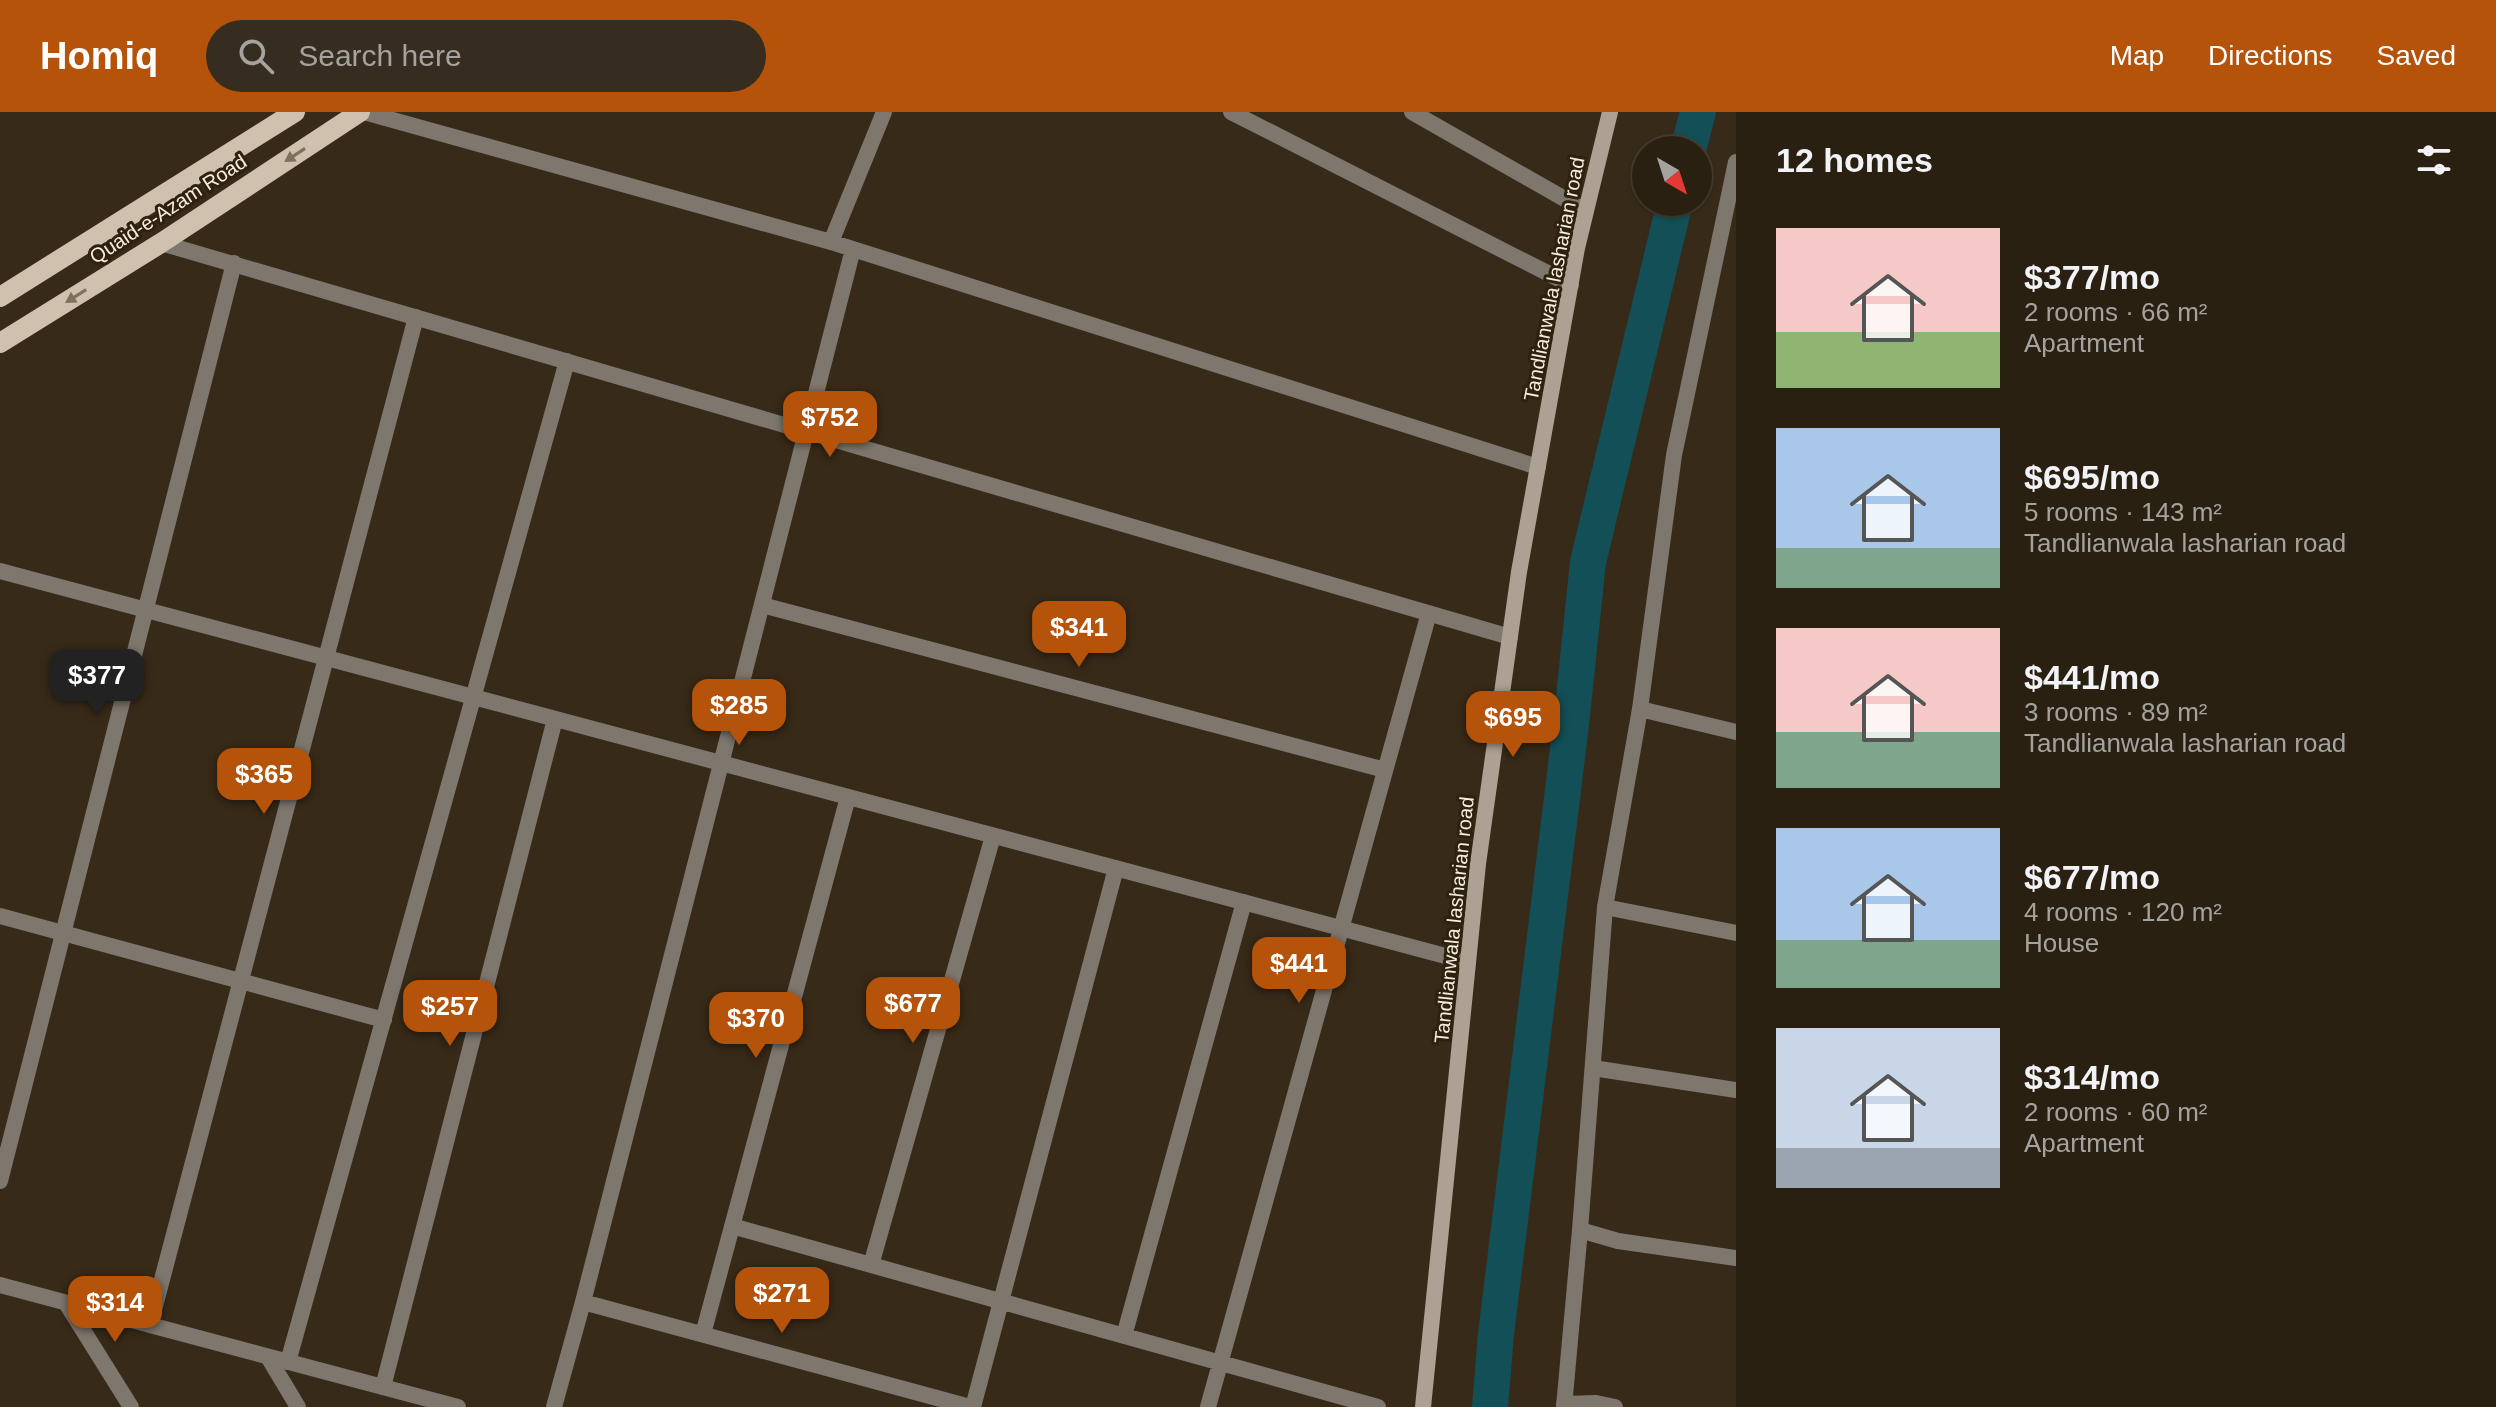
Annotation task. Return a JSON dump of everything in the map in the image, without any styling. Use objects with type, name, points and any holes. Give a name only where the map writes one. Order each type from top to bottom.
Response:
[{"type":"main road","name":"Quaid-e-Azam Road","points":[[0,297],[295,112]]},
{"type":"main road","name":"Quaid-e-Azam Road","points":[[0,343],[362,112]]},
{"type":"main road","name":"Tandlianwala lasharian road","points":[[1423,1407],[1478,864],[1510,637],[1584,210],[1610,112]]},
{"type":"street","points":[[362,112],[831,242],[1538,467]]},
{"type":"street","points":[[831,242],[884,112]]},
{"type":"street","points":[[1231,112],[1571,285]]},
{"type":"street","points":[[1412,112],[1584,210]]},
{"type":"street","points":[[1615,1407],[1596,1403],[1564,1406],[1605,907],[1640,709],[1674,455],[1736,162]]},
{"type":"street","points":[[161,243],[1510,637]]},
{"type":"street","points":[[554,1407],[853,249]]},
{"type":"street","points":[[0,1181],[234,263]]},
{"type":"street","points":[[150,1325],[416,317]]},
{"type":"street","points":[[288,1362],[567,361]]},
{"type":"street","points":[[1,575],[145,610],[1468,962]]},
{"type":"street","points":[[762,605],[1385,770]]},
{"type":"street","points":[[1208,1407],[1429,613]]},
{"type":"street","points":[[1640,709],[1736,732]]},
{"type":"street","points":[[383,1387],[555,719]]},
{"type":"street","points":[[703,1334],[848,797]]},
{"type":"street","points":[[871,1265],[993,836]]},
{"type":"street","points":[[583,1302],[972,1407],[1116,868]]},
{"type":"street","points":[[1124,1336],[1244,902]]},
{"type":"street","points":[[1605,907],[1736,933]]},
{"type":"street","points":[[0,916],[384,1020]]},
{"type":"street","points":[[1593,1068],[1736,1090]]},
{"type":"street","points":[[732,1226],[1378,1407]]},
{"type":"street","points":[[1580,1230],[1618,1241],[1736,1258]]},
{"type":"street","points":[[0,1285],[458,1407]]},
{"type":"street","points":[[66,1303],[131,1407]]},
{"type":"street","points":[[268,1357],[298,1407]]},
{"type":"waterway","points":[[1692,136],[1698,112]]},
{"type":"waterway","points":[[1490,1407],[1496,1334],[1571,725],[1588,562],[1672,216]]}]
